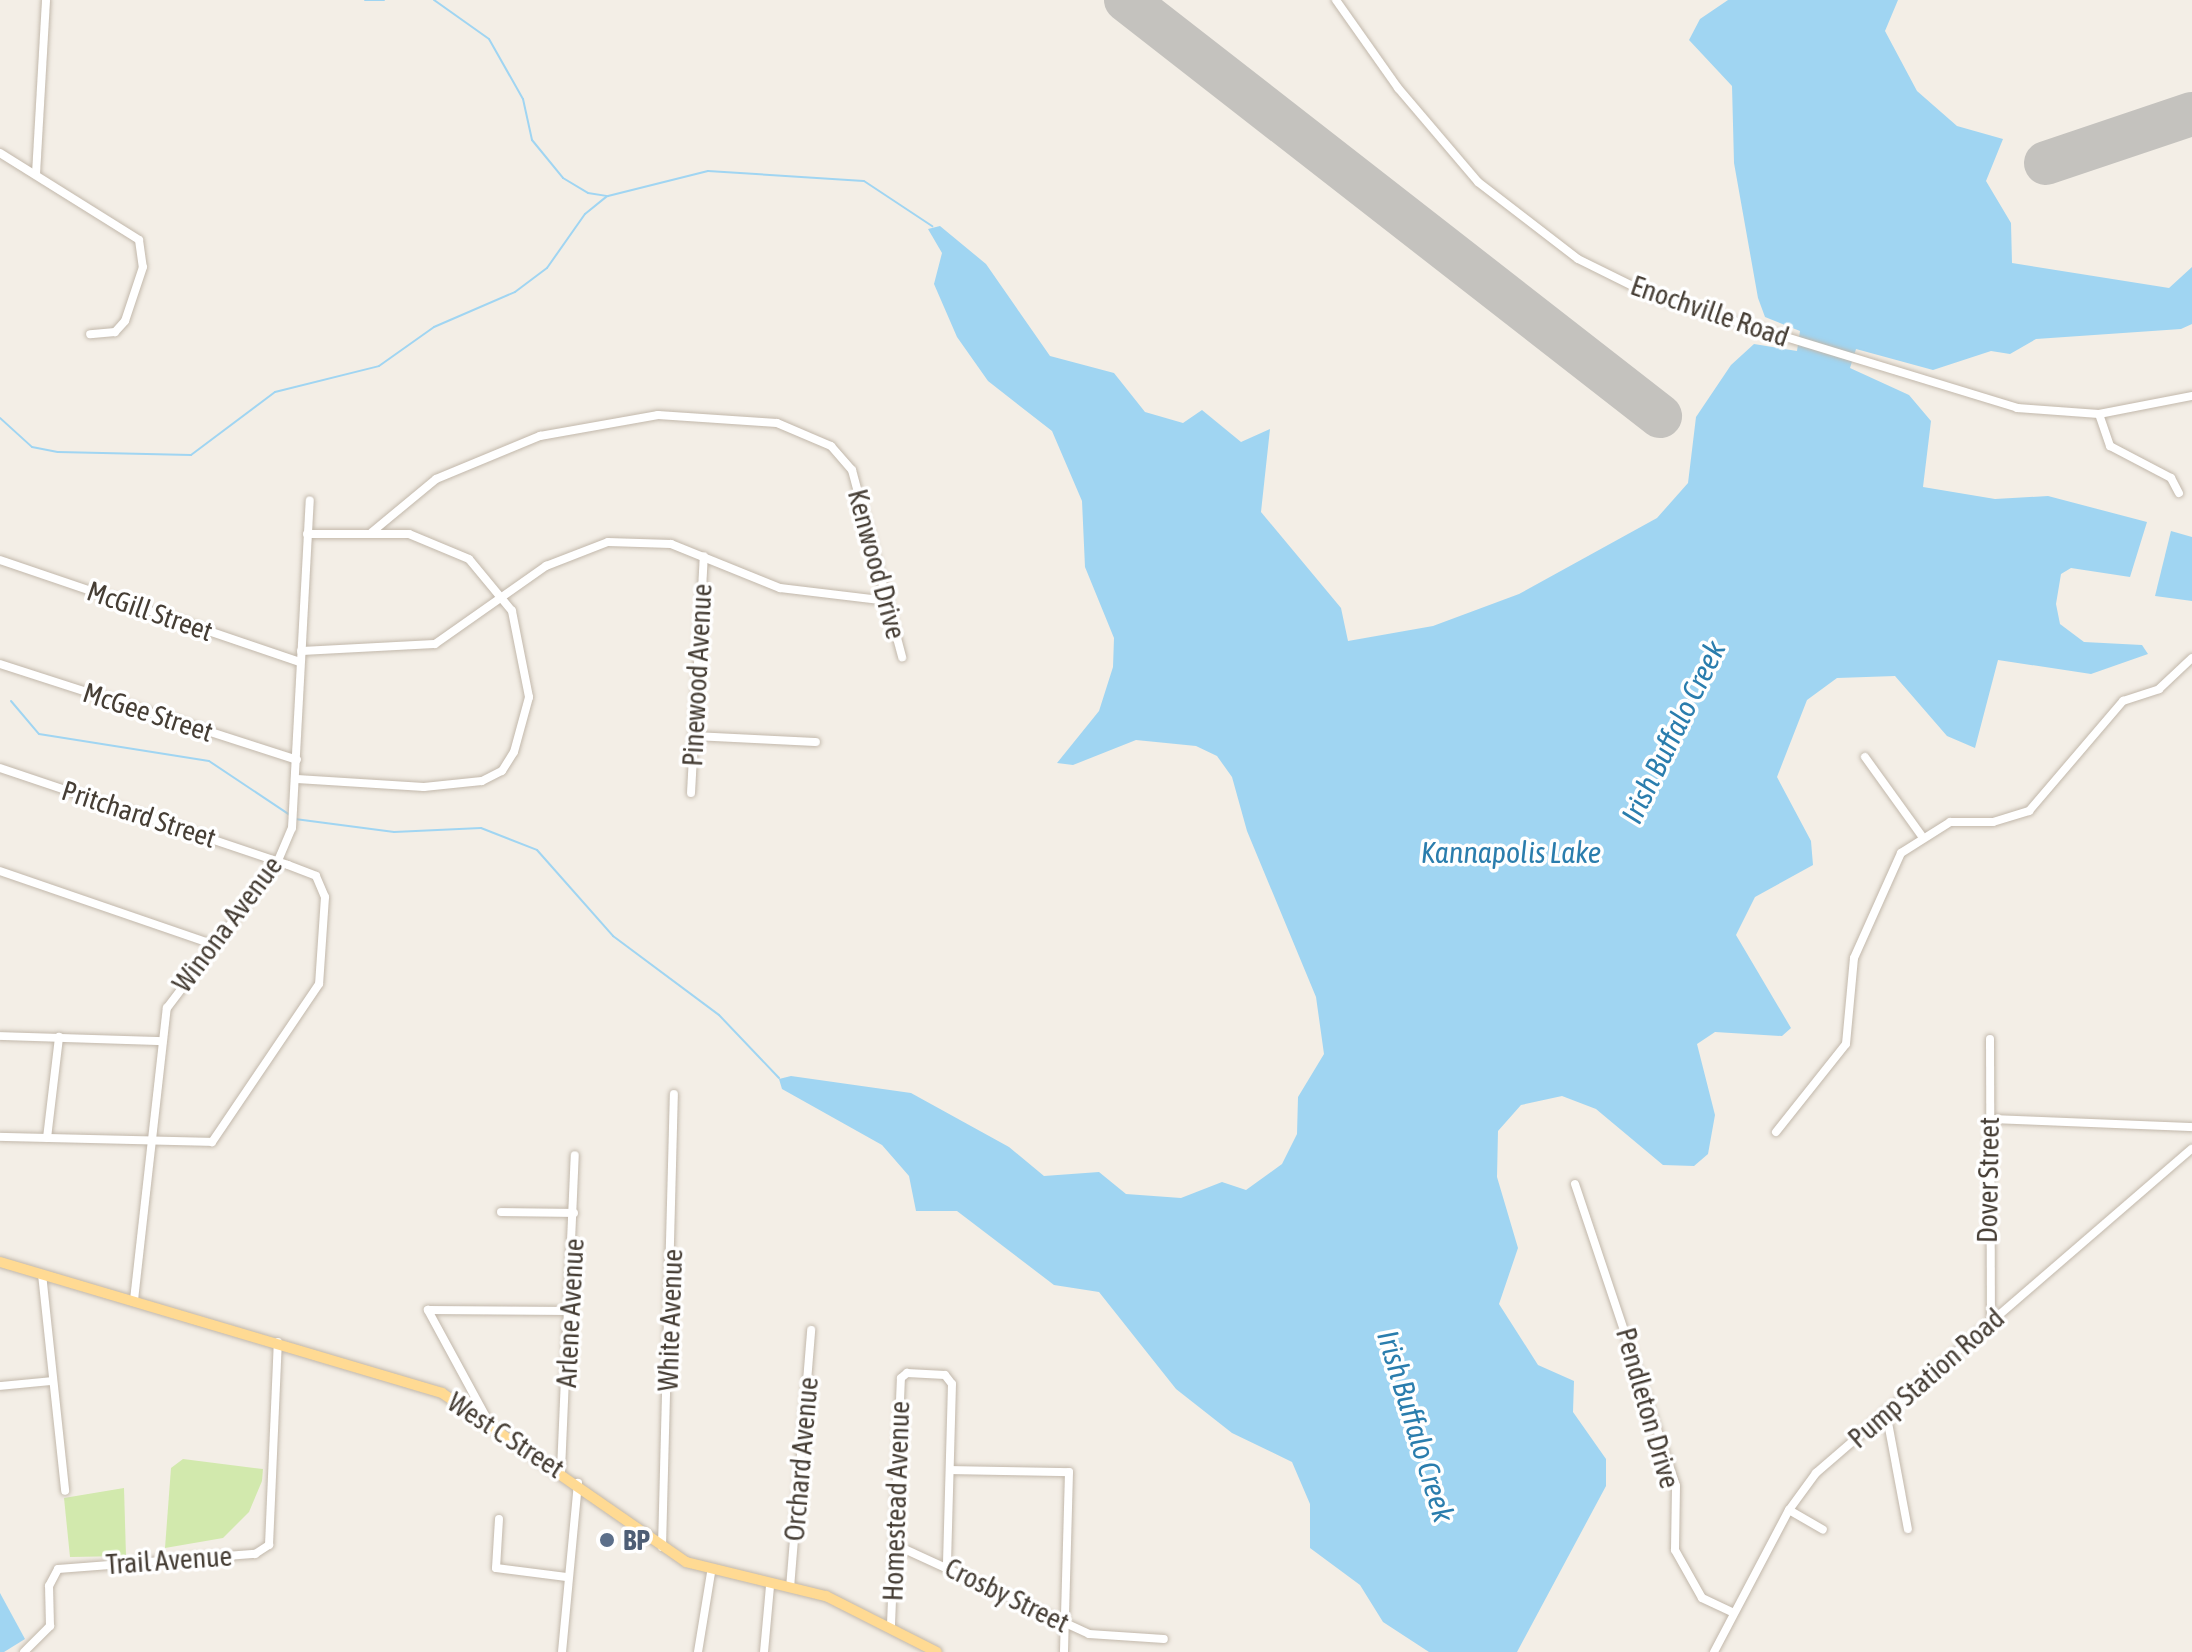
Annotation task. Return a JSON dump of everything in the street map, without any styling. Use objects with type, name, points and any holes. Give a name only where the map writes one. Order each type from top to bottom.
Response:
[{"type":"main road","name":"West C Street","points":[[0,1262],[400,1376],[486,1417],[662,1547],[711,1573],[790,1588],[891,1625],[937,1652]]},
{"type":"street","points":[[36,174],[46,0]]},
{"type":"street","name":"Enochville Road","points":[[1336,0],[1442,142],[1528,223],[1578,259],[1655,297],[2017,408],[2099,414],[2192,396]]},
{"type":"street","points":[[0,153],[131,232],[143,248],[120,329],[90,334]]},
{"type":"street","points":[[2099,414],[2110,446],[2171,478],[2179,493]]},
{"type":"street","name":"Kenwood Drive","points":[[372,532],[436,479],[540,436],[615,418],[751,418],[812,436],[852,470],[902,657]]},
{"type":"street","name":"Winona Avenue","points":[[134,1300],[161,1041],[174,991],[277,863],[292,828],[310,500]]},
{"type":"street","points":[[297,779],[461,787],[502,771],[522,728],[530,674],[506,600],[451,548],[372,532],[307,534]]},
{"type":"street","points":[[301,651],[435,644],[506,600],[546,566],[608,542],[671,544],[811,596],[888,601]]},
{"type":"street","name":"Pinewood Avenue","points":[[691,793],[704,556]]},
{"type":"street","name":"McGill Street","points":[[0,560],[300,662]]},
{"type":"street","points":[[1776,1132],[1846,1044],[1854,958],[1901,853],[1921,835],[1950,822],[1993,822],[2029,811],[2123,701],[2173,680],[2192,658]]},
{"type":"street","name":"McGee Street","points":[[0,664],[297,760]]},
{"type":"street","points":[[693,736],[816,742]]},
{"type":"street","points":[[1865,757],[1921,835]]},
{"type":"street","name":"Pritchard Street","points":[[0,768],[277,863],[324,883],[319,984],[224,1133],[194,1146],[151,1143]]},
{"type":"street","points":[[0,871],[212,944]]},
{"type":"street","points":[[0,1036],[161,1041]]},
{"type":"street","points":[[47,1138],[59,1037]]},
{"type":"street","name":"Dover Street","points":[[1990,1039],[1991,1321]]},
{"type":"street","name":"White Avenue","points":[[662,1547],[674,1094]]},
{"type":"street","points":[[1990,1119],[2192,1127]]},
{"type":"street","points":[[0,1137],[151,1143]]},
{"type":"street","name":"Pump Station Road","points":[[1714,1652],[1789,1510],[1816,1473],[2192,1149]]},
{"type":"street","name":"Arlene Avenue","points":[[561,1470],[571,1311],[575,1155]]},
{"type":"street","name":"Pendleton Drive","points":[[1575,1184],[1676,1486],[1675,1550],[1702,1598],[1734,1613]]},
{"type":"street","points":[[501,1212],[574,1213]]},
{"type":"street","points":[[42,1274],[65,1491]]},
{"type":"street","points":[[486,1417],[428,1310],[571,1311]]},
{"type":"street","name":"Orchard Avenue","points":[[790,1588],[811,1330]]},
{"type":"street","name":"Trail Avenue","points":[[24,1652],[46,1636],[49,1586],[58,1569],[239,1555],[269,1545],[278,1341]]},
{"type":"street","name":"Homestead Avenue","points":[[891,1625],[900,1547],[901,1378],[934,1373],[952,1384],[951,1470]]},
{"type":"street","points":[[0,1386],[52,1381]]},
{"type":"street","points":[[1886,1412],[1908,1529]]},
{"type":"street","points":[[947,1567],[951,1470],[1069,1472],[1064,1652]]},
{"type":"street","points":[[562,1652],[566,1577],[578,1483]]},
{"type":"street","points":[[1789,1510],[1823,1530]]},
{"type":"street","points":[[499,1519],[496,1568],[566,1577]]},
{"type":"street","name":"Crosby Street","points":[[900,1547],[1089,1634],[1164,1639]]},
{"type":"street","points":[[698,1652],[711,1573]]},
{"type":"street","points":[[764,1652],[770,1586]]},
{"type":"green space","points":[[183,1459],[263,1469],[262,1481],[249,1512],[223,1538],[165,1548],[171,1468]]},
{"type":"green space","points":[[124,1488],[126,1556],[70,1557],[64,1498]]},
{"type":"water","name":"Kannapolis Lake","points":[[1728,0],[1898,0],[1885,31],[1917,91],[1957,126],[2003,139],[1986,181],[2011,223],[2012,263],[2169,288],[2192,267],[2192,324],[2181,329],[2036,339],[2010,354],[1991,351],[1933,370],[1856,349],[1850,368],[1909,395],[1931,421],[1923,487],[1995,499],[2048,496],[2147,522],[2130,577],[2071,568],[2061,574],[2056,604],[2060,624],[2084,642],[2142,645],[2148,654],[2091,674],[1998,660],[1975,748],[1947,736],[1895,676],[1837,678],[1807,700],[1777,777],[1811,841],[1813,865],[1755,897],[1736,935],[1791,1028],[1782,1036],[1715,1032],[1697,1044],[1715,1115],[1708,1154],[1694,1166],[1663,1165],[1596,1109],[1562,1096],[1521,1105],[1498,1131],[1497,1177],[1518,1248],[1499,1304],[1538,1365],[1574,1381],[1573,1412],[1606,1459],[1606,1486],[1517,1652],[1429,1652],[1383,1622],[1360,1585],[1310,1548],[1310,1504],[1292,1462],[1232,1433],[1176,1389],[1099,1292],[1054,1285],[957,1211],[916,1211],[909,1176],[882,1145],[782,1089],[779,1079],[791,1076],[911,1093],[1009,1147],[1044,1176],[1099,1172],[1126,1194],[1181,1198],[1222,1182],[1246,1190],[1282,1164],[1297,1134],[1298,1097],[1324,1054],[1316,997],[1247,831],[1232,777],[1217,756],[1196,746],[1136,740],[1073,765],[1057,763],[1099,711],[1113,667],[1114,638],[1085,567],[1082,501],[1052,431],[988,381],[957,337],[934,284],[942,253],[928,229],[940,226],[986,264],[1050,356],[1114,373],[1145,412],[1183,423],[1202,410],[1241,442],[1270,429],[1261,512],[1341,608],[1348,641],[1433,626],[1519,594],[1657,518],[1688,483],[1696,417],[1731,365],[1754,344],[1797,351],[1800,331],[1765,317],[1758,298],[1734,163],[1732,86],[1689,40],[1700,19]]},
{"type":"water","points":[[2171,531],[2192,537],[2192,601],[2155,596]]},
{"type":"water","points":[[0,1593],[25,1639],[4,1652],[0,1652]]},
{"type":"waterway","points":[[365,0],[384,0]]},
{"type":"waterway","points":[[434,0],[489,39],[523,99],[532,140],[563,178],[588,193],[608,196],[708,171],[864,181],[932,226]]},
{"type":"waterway","points":[[0,418],[32,447],[58,452],[191,455],[275,392],[379,366],[434,327],[515,292],[547,268],[585,214],[607,196]]},
{"type":"waterway","points":[[11,701],[39,734],[209,761],[290,815]]},
{"type":"waterway","points":[[295,819],[394,832],[481,828],[537,850],[613,936],[719,1015],[779,1078]]},
{"type":"runway","points":[[1126,0],[1660,416]]},
{"type":"runway","points":[[2046,163],[2192,114]]},
{"type":"place","name":"BP","points":[[607,1540]]},
{"type":"water label","name":"Irish Buffalo Creek","points":[[1673,732]]},
{"type":"water label","name":"Irish Buffalo Creek","points":[[1416,1426]]}]
